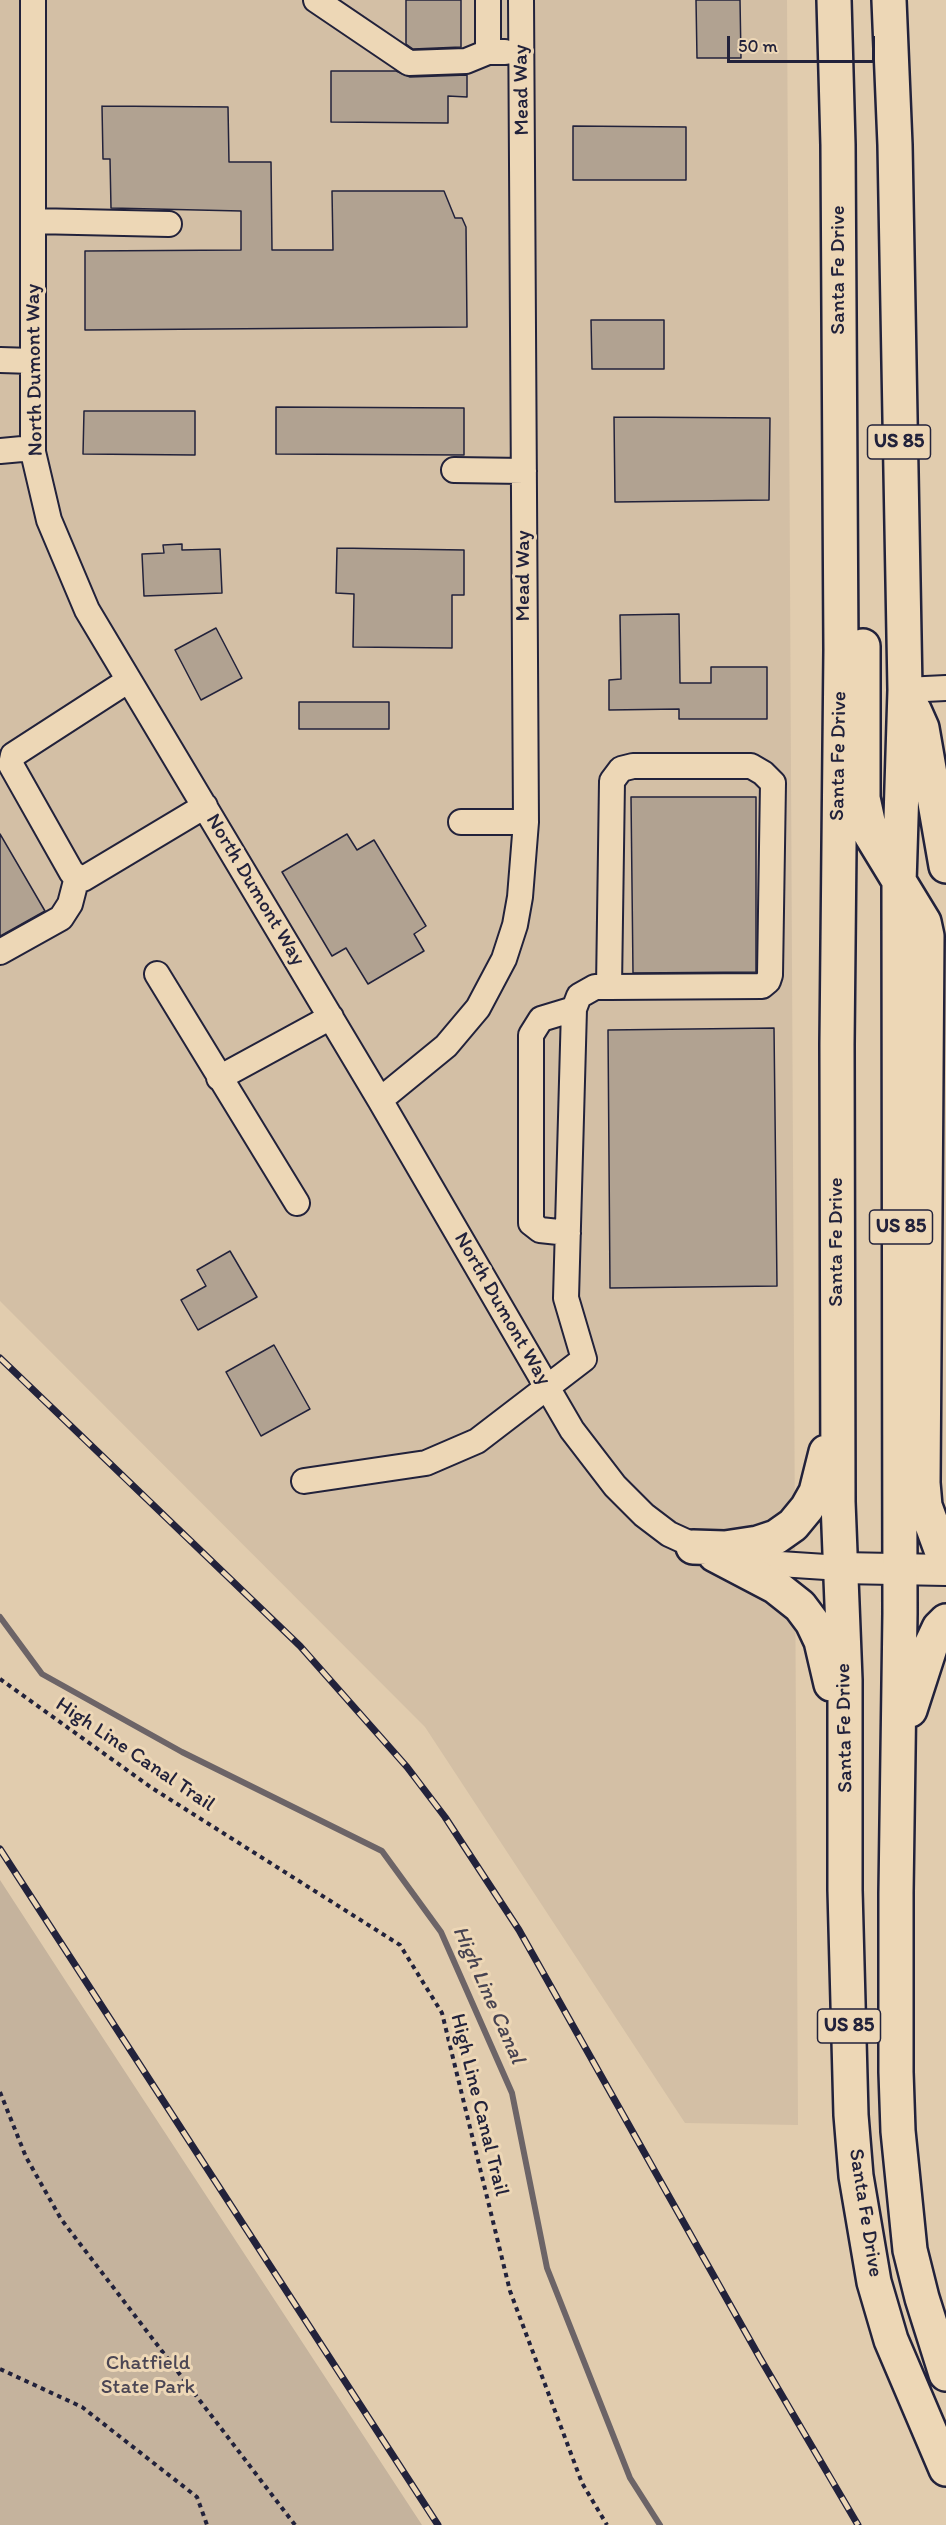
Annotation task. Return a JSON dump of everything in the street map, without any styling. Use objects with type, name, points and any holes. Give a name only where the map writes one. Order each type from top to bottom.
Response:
[{"type":"highway","name":"Santa Fe Drive","points":[[834,0],[841,649],[837,1044],[838,1502],[846,1760],[845,1890],[849,2058],[856,2176],[874,2282],[891,2340],[946,2469]]},
{"type":"highway","name":"Santa Fe Drive","points":[[889,0],[895,156],[905,690],[899,884],[900,1570],[896,1893],[898,2131],[910,2250],[922,2298],[946,2374]]},
{"type":"highway","points":[[836,83],[861,198],[863,798],[871,835],[924,922],[927,936],[923,1483],[925,1506],[946,1563]]},
{"type":"highway","points":[[905,690],[922,728],[946,866]]},
{"type":"highway","points":[[704,1551],[758,1544],[793,1525],[816,1492],[839,1401]]},
{"type":"highway","points":[[704,1551],[776,1587],[800,1606],[812,1622],[827,1662],[846,1760]]},
{"type":"highway","points":[[899,1749],[931,1645],[939,1628],[946,1621]]},
{"type":"main road","points":[[841,1568],[946,1570]]},
{"type":"street","name":"North Dumont Way","points":[[33,0],[33,448],[49,520],[87,610],[331,1017],[572,1430],[615,1486],[644,1515],[669,1534],[704,1551],[749,1562],[841,1568]]},
{"type":"street","points":[[316,0],[409,63],[466,61],[488,52],[522,52]]},
{"type":"street","points":[[488,0],[488,52]]},
{"type":"street","name":"Mead Way","points":[[380,1100],[446,1046],[465,1025],[494,982],[504,959],[515,925],[520,897],[526,822],[521,0]]},
{"type":"street","points":[[33,221],[169,224]]},
{"type":"street","points":[[0,360],[33,361]]},
{"type":"street","points":[[0,451],[33,448]]},
{"type":"street","points":[[454,470],[524,471]]},
{"type":"street","points":[[129,680],[13,755],[11,765],[72,873],[77,878],[83,879],[205,806]]},
{"type":"street","points":[[905,690],[946,688]]},
{"type":"street","points":[[304,1481],[426,1463],[477,1442],[584,1359],[566,1298],[574,1009],[579,996],[595,987],[609,987],[762,986],[768,981],[770,975],[773,783],[763,772],[751,766],[633,766],[621,769],[612,781],[609,987]]},
{"type":"street","points":[[460,822],[526,822]]},
{"type":"street","points":[[0,952],[61,918],[70,904],[77,878]]},
{"type":"street","points":[[157,974],[297,1203]]},
{"type":"street","points":[[568,1233],[540,1230],[531,1223],[531,1035],[541,1019],[574,1009]]},
{"type":"street","points":[[219,1078],[331,1017]]},
{"type":"path","name":"High Line Canal Trail","points":[[0,1679],[152,1788],[400,1945],[442,2013],[510,2291],[582,2483],[608,2525]]},
{"type":"path","points":[[0,2092],[26,2157],[61,2219],[295,2525]]},
{"type":"path","points":[[0,2369],[82,2407],[197,2497],[207,2525]]},
{"type":"shaded area","points":[[0,0],[787,0],[798,2125],[685,2123],[425,1727],[0,1301]]},
{"type":"green space","name":"Chatfield State Park","points":[[0,1880],[65,1980],[422,2525],[0,2525]]},
{"type":"building","points":[[406,0],[461,0],[461,47],[413,49],[406,44]]},
{"type":"building","points":[[696,0],[740,0],[741,58],[697,58]]},
{"type":"building","points":[[331,71],[396,71],[410,77],[467,75],[467,97],[448,96],[448,123],[331,122]]},
{"type":"building","points":[[102,106],[228,107],[229,162],[271,162],[272,250],[333,250],[332,191],[444,191],[455,218],[462,218],[466,227],[467,327],[85,330],[85,251],[241,250],[241,211],[111,208],[110,159],[103,159]]},
{"type":"building","points":[[573,126],[686,127],[686,180],[573,180]]},
{"type":"building","points":[[591,320],[664,320],[664,369],[592,369]]},
{"type":"building","points":[[276,407],[464,408],[464,455],[276,454]]},
{"type":"building","points":[[84,411],[195,411],[195,455],[83,454]]},
{"type":"building","points":[[614,417],[770,418],[769,500],[615,502]]},
{"type":"building","points":[[182,544],[182,550],[220,549],[222,593],[144,596],[142,554],[164,553],[163,545]]},
{"type":"building","points":[[337,548],[464,550],[464,595],[452,595],[452,648],[353,647],[354,594],[336,593]]},
{"type":"building","points":[[679,614],[680,683],[711,683],[711,667],[767,667],[767,719],[679,719],[679,709],[609,710],[609,680],[621,679],[620,615]]},
{"type":"building","points":[[216,628],[242,678],[201,700],[175,650]]},
{"type":"building","points":[[299,702],[389,702],[389,729],[299,729]]},
{"type":"building","points":[[631,797],[756,797],[756,972],[633,973]]},
{"type":"building","points":[[0,834],[45,911],[0,936]]},
{"type":"building","points":[[347,834],[357,850],[374,840],[426,926],[414,934],[424,951],[368,984],[346,948],[332,956],[282,872]]},
{"type":"building","points":[[774,1028],[777,1286],[610,1288],[608,1030]]},
{"type":"building","points":[[230,1251],[257,1297],[198,1330],[181,1300],[206,1286],[197,1270]]},
{"type":"building","points":[[274,1345],[310,1409],[261,1436],[226,1372]]},
{"type":"waterway","name":"High Line Canal","points":[[0,1617],[42,1674],[182,1752],[382,1851],[441,1932],[512,2093],[547,2268],[630,2478],[660,2525]]},
{"type":"railway","points":[[0,1358],[300,1646],[407,1767],[445,1817],[519,1930],[760,2358],[858,2525]]},
{"type":"railway","points":[[0,1849],[438,2525]]}]
